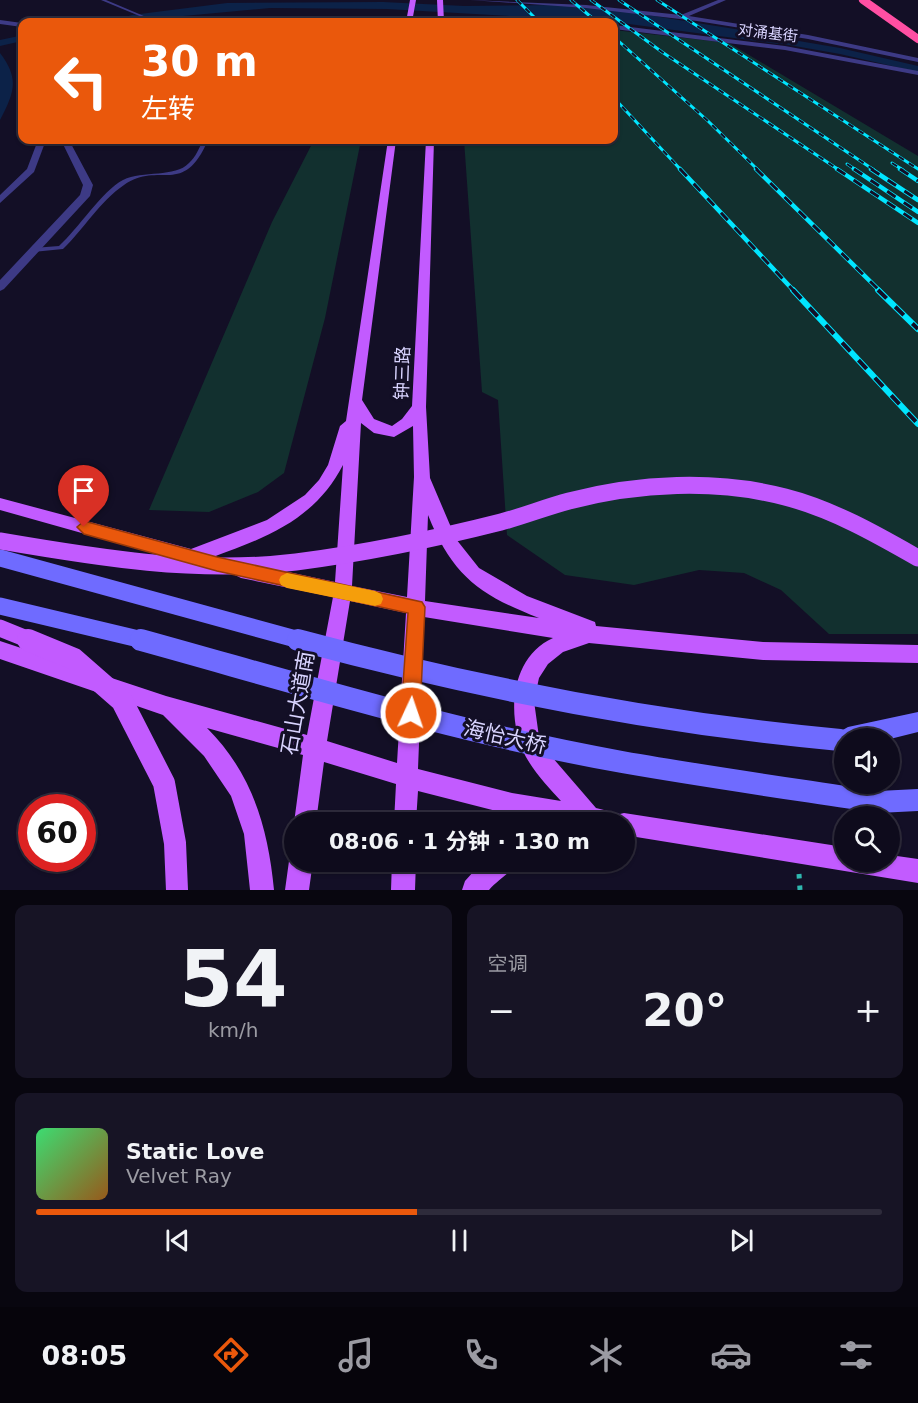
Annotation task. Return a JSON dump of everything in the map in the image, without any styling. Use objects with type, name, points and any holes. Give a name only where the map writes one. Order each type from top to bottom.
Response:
[{"type":"highway","points":[[863,0],[918,39]]},
{"type":"highway","points":[[879,0],[909,21]]},
{"type":"main road","points":[[440,0],[441,18]]},
{"type":"main road","points":[[410,18],[413,1]]},
{"type":"main road","points":[[343,592],[355,400],[391,144]]},
{"type":"main road","name":"钟三路","points":[[416,607],[422,477],[419,407],[430,144]]},
{"type":"main road","points":[[355,400],[364,419],[378,430],[394,432],[407,423],[419,407]]},
{"type":"main road","points":[[190,557],[249,538],[284,520],[316,493],[335,468],[355,400]]},
{"type":"main road","points":[[422,477],[446,538],[463,565],[496,589],[521,603],[610,636]]},
{"type":"main road","points":[[0,541],[97,558],[189,568],[267,565],[406,543],[506,521],[570,501],[630,490],[718,487],[783,496],[818,508],[918,558]]},
{"type":"main road","points":[[0,504],[190,557],[416,607],[589,634],[763,651],[918,654]]},
{"type":"main road","name":"石山大道南","points":[[306,812],[315,748],[343,592]]},
{"type":"main road","points":[[405,812],[416,607]]},
{"type":"main road","points":[[0,628],[74,659],[123,701],[164,783],[175,843],[177,890]]},
{"type":"main road","points":[[589,634],[560,644],[540,657],[528,681],[524,726],[534,750],[594,812]]},
{"type":"main road","points":[[0,650],[166,706],[315,748],[407,777],[512,804],[557,812]]},
{"type":"main road","points":[[166,706],[217,752],[237,783],[249,808],[258,840],[262,890]]},
{"type":"main road","points":[[635,826],[834,857]]},
{"type":"main road","points":[[635,833],[679,833]]},
{"type":"main road","points":[[900,868],[918,871]]},
{"type":"main road","points":[[297,890],[299,872]]},
{"type":"main road","points":[[403,890],[404,872]]},
{"type":"main road","points":[[474,890],[488,872]]},
{"type":"street","points":[[473,0],[563,3],[684,16],[918,60]]},
{"type":"street","points":[[684,16],[723,0]]},
{"type":"street","points":[[0,22],[18,24]]},
{"type":"street","name":"对涌基街","points":[[618,27],[785,47],[918,73]]},
{"type":"street","points":[[785,47],[794,35]]},
{"type":"street","points":[[0,200],[31,170],[41,144]]},
{"type":"street","points":[[0,287],[85,196],[88,185],[67,144]]},
{"type":"street","points":[[0,558],[332,648],[500,689],[684,723],[786,736],[834,738]]},
{"type":"street","name":"海怡大桥","points":[[0,606],[121,634],[381,707],[496,735],[632,764],[878,802],[918,800]]},
{"type":"street","points":[[892,728],[918,722]]},
{"type":"lane","points":[[103,0],[145,18]]},
{"type":"lane","points":[[33,250],[61,248],[124,181],[189,168],[199,157],[204,144]]},
{"type":"green space","points":[[618,30],[729,43],[918,156],[918,634],[829,634],[781,590],[744,573],[699,570],[634,585],[565,575],[507,535],[498,400],[482,392],[464,144],[618,144]]},
{"type":"green space","points":[[312,144],[360,144],[325,318],[284,473],[258,492],[209,512],[149,510],[272,222]]},
{"type":"water","points":[[383,2],[464,6],[556,5],[617,10],[784,37],[778,44],[618,23],[618,18],[544,18],[387,9],[270,8],[162,18],[122,18],[227,3]]},
{"type":"water","points":[[0,53],[10,71],[13,86],[9,102],[0,120]]},
{"type":"waterway","points":[[752,36],[840,51],[918,69]]},
{"type":"waterway","points":[[0,43],[18,39]]},
{"type":"railway","points":[[517,0],[535,18]]},
{"type":"railway","points":[[571,0],[592,18]]},
{"type":"railway","points":[[591,0],[616,18]]},
{"type":"railway","points":[[619,0],[874,170]]},
{"type":"railway","points":[[657,0],[918,169]]},
{"type":"railway","points":[[618,20],[662,52],[839,170]]},
{"type":"railway","points":[[618,41],[708,121],[758,170]]},
{"type":"railway","points":[[618,102],[681,170]]},
{"type":"railway","points":[[892,163],[903,170]]},
{"type":"railway","points":[[847,164],[856,170]]},
{"type":"railway","points":[[680,169],[794,291]]},
{"type":"railway","points":[[756,169],[880,291]]},
{"type":"railway","points":[[837,169],[918,223]]},
{"type":"railway","points":[[854,169],[918,212]]},
{"type":"railway","points":[[871,169],[918,200]]},
{"type":"railway","points":[[900,169],[918,181]]},
{"type":"railway","points":[[793,290],[918,424]]},
{"type":"railway","points":[[878,290],[918,329]]},
{"type":"slow traffic","points":[[287,580],[375,599]]},
{"type":"route","points":[[84,527],[217,564],[416,607],[411,713]]}]
